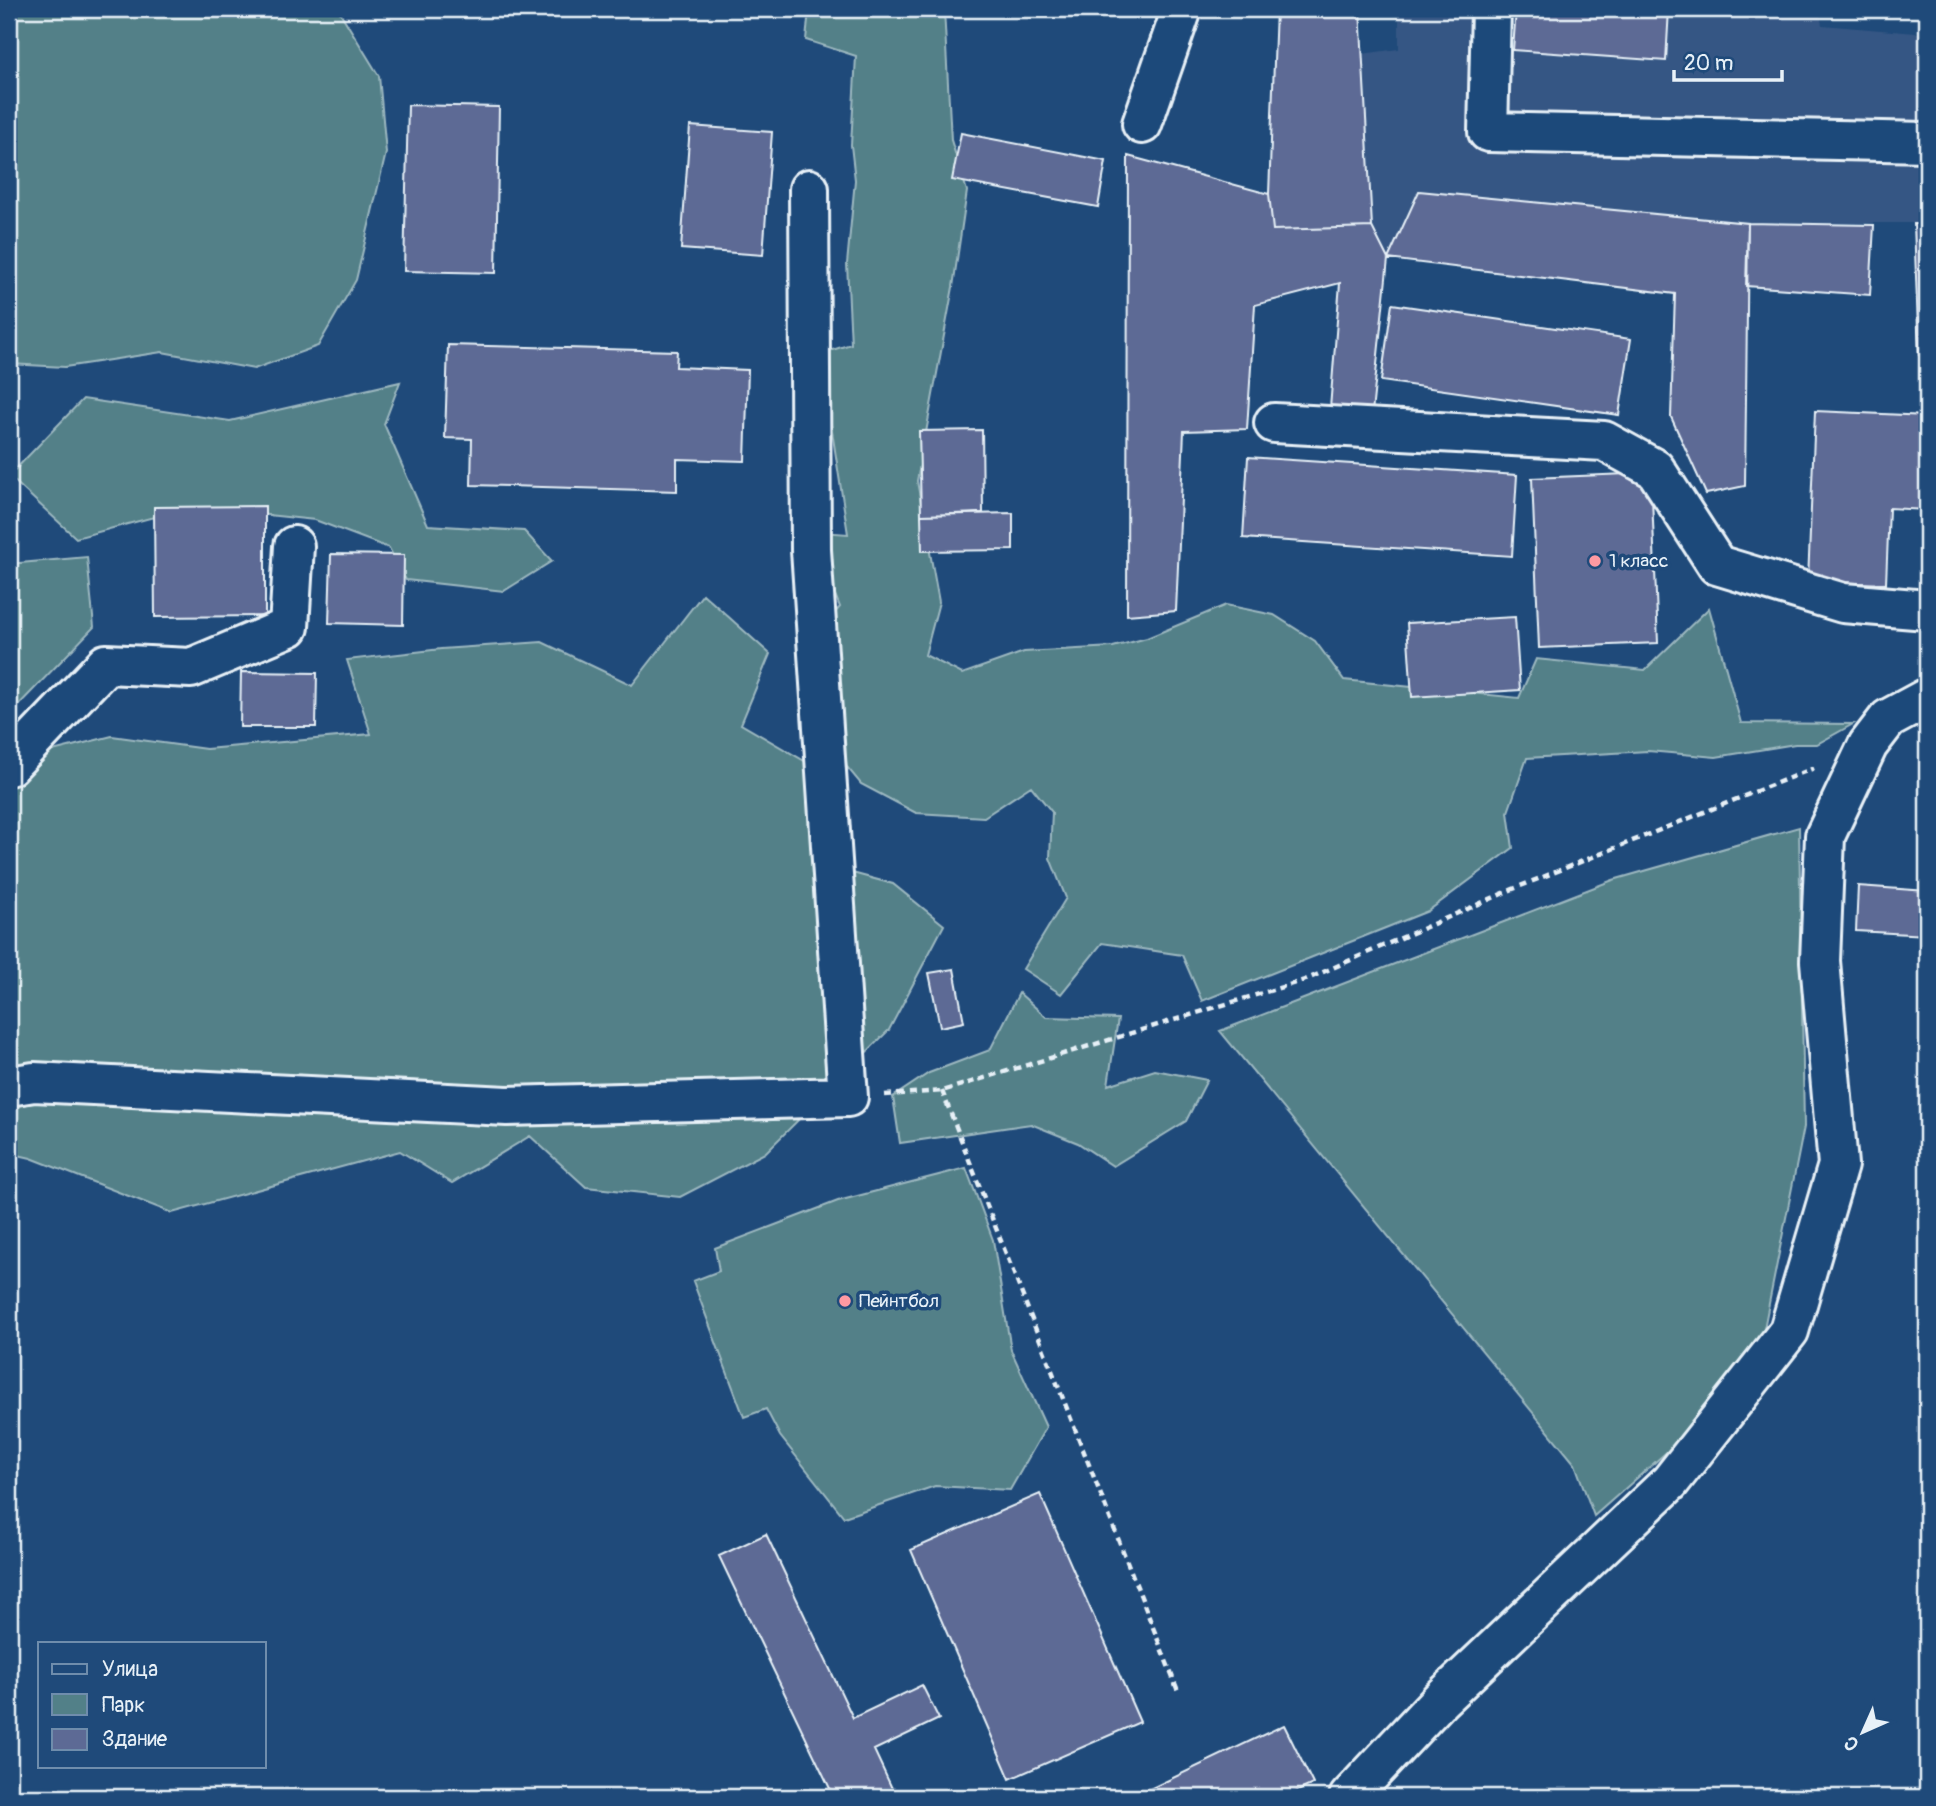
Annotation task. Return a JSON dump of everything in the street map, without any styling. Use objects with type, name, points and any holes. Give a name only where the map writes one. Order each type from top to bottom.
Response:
[{"type":"lane","points":[[1142,124],[1182,9]]},
{"type":"lane","points":[[1491,9],[1488,132],[1927,142]]},
{"type":"lane","points":[[9,1086],[34,1082],[507,1106],[848,1097],[811,550],[810,189]]},
{"type":"lane","points":[[1274,423],[1604,441],[1656,469],[1717,565],[1843,603],[1927,610]]},
{"type":"lane","points":[[9,766],[106,664],[191,668],[289,627],[294,545]]},
{"type":"lane","points":[[1349,1797],[1440,1700],[1670,1482],[1789,1331],[1838,1165],[1820,961],[1825,836],[1868,745],[1888,719],[1927,698]]},
{"type":"path","points":[[848,1097],[942,1091],[1305,980],[1513,889],[1825,761]]},
{"type":"path","points":[[942,1091],[1178,1691]]},
{"type":"shaded area","points":[[1399,9],[1819,9],[1822,25],[1927,34],[1927,223],[1748,223],[1419,191],[1388,259],[1372,227],[1362,54],[1399,49]]},
{"type":"green space","points":[[9,9],[338,9],[379,76],[386,153],[356,280],[318,346],[254,369],[162,352],[65,367],[9,364]]},
{"type":"green space","points":[[809,9],[944,9],[951,140],[967,191],[953,287],[917,481],[939,602],[925,655],[962,674],[1024,652],[1113,647],[1147,638],[1226,605],[1274,615],[1315,641],[1344,680],[1519,698],[1536,659],[1645,670],[1709,608],[1741,723],[1853,724],[1817,744],[1795,744],[1716,757],[1648,751],[1527,758],[1508,812],[1513,848],[1428,911],[1202,1001],[1182,955],[1102,943],[1061,994],[1023,969],[1066,898],[1050,858],[1052,812],[1031,786],[984,817],[916,813],[861,784],[800,710],[827,686],[816,635],[840,607],[825,570],[822,532],[848,534],[820,354],[851,344],[847,264],[855,180],[851,145],[856,56],[806,40]]},
{"type":"green space","points":[[400,382],[384,424],[428,525],[524,531],[552,561],[504,591],[406,580],[389,548],[315,520],[191,507],[76,538],[9,476],[83,399],[230,421]]},
{"type":"green space","points":[[87,557],[94,627],[9,715],[9,564]]},
{"type":"green space","points":[[703,594],[770,654],[741,724],[844,784],[830,867],[893,884],[944,925],[889,1030],[765,1153],[680,1197],[586,1187],[530,1136],[452,1183],[400,1151],[172,1213],[31,1158],[9,1153],[9,762],[112,736],[206,749],[371,734],[347,660],[441,649],[542,642],[632,685]]},
{"type":"green space","points":[[1799,827],[1804,1127],[1755,1374],[1594,1516],[1575,1464],[1220,1031],[1613,880]]},
{"type":"green space","points":[[1019,993],[1046,1017],[1118,1019],[1108,1085],[1155,1070],[1207,1080],[1186,1121],[1113,1166],[1078,1143],[1031,1124],[900,1143],[893,1097],[929,1073],[990,1050]]},
{"type":"green space","points":[[966,1168],[993,1240],[1011,1350],[1046,1427],[1010,1490],[935,1486],[844,1517],[780,1436],[766,1409],[744,1417],[693,1281],[719,1271],[715,1248],[838,1201]]},
{"type":"building","points":[[1276,9],[1360,9],[1372,227],[1273,230],[1269,194]]},
{"type":"building","points":[[1516,9],[1669,9],[1666,61],[1513,50]]},
{"type":"building","points":[[408,105],[499,107],[496,273],[404,271]]},
{"type":"building","points":[[690,126],[772,132],[763,255],[681,249]]},
{"type":"building","points":[[961,133],[1106,161],[1098,207],[952,180]]},
{"type":"building","points":[[1128,156],[1269,194],[1273,230],[1372,227],[1388,259],[1371,422],[1329,421],[1340,283],[1255,305],[1247,429],[1184,431],[1176,611],[1127,615]]},
{"type":"building","points":[[1419,191],[1748,223],[1745,486],[1706,494],[1671,417],[1675,294],[1388,259]]},
{"type":"building","points":[[1748,223],[1874,225],[1870,295],[1746,286]]},
{"type":"building","points":[[1914,224],[1927,224],[1927,355],[1919,355]]},
{"type":"building","points":[[1392,304],[1631,339],[1619,415],[1381,381]]},
{"type":"building","points":[[448,345],[677,351],[676,367],[748,370],[745,461],[677,459],[677,491],[471,485],[472,439],[445,438]]},
{"type":"building","points":[[1815,411],[1927,416],[1927,510],[1889,508],[1886,584],[1808,581]]},
{"type":"building","points":[[982,430],[983,513],[921,515],[919,431]]},
{"type":"building","points":[[1248,457],[1517,475],[1512,556],[1243,538]]},
{"type":"building","name":"1 класс","points":[[1651,473],[1658,643],[1539,648],[1532,478]]},
{"type":"building","points":[[265,506],[265,616],[155,617],[154,507]]},
{"type":"building","points":[[1013,513],[1013,550],[922,551],[921,515]]},
{"type":"building","points":[[331,554],[404,555],[403,625],[329,623]]},
{"type":"building","points":[[1515,617],[1520,690],[1412,697],[1407,623]]},
{"type":"building","points":[[241,672],[317,673],[316,727],[240,727]]},
{"type":"building","points":[[1858,886],[1927,891],[1927,935],[1856,931]]},
{"type":"building","points":[[954,969],[964,1022],[940,1027],[929,973]]},
{"type":"building","points":[[1040,1494],[1140,1722],[1010,1779],[911,1550]]},
{"type":"building","points":[[766,1534],[853,1718],[922,1685],[939,1719],[874,1750],[896,1797],[834,1797],[719,1556]]},
{"type":"building","points":[[1284,1725],[1313,1784],[1285,1797],[1133,1797]]},
{"type":"place","name":"1 класс","points":[[1595,561]]},
{"type":"place","name":"Пейнтбол","points":[[845,1301]]}]
